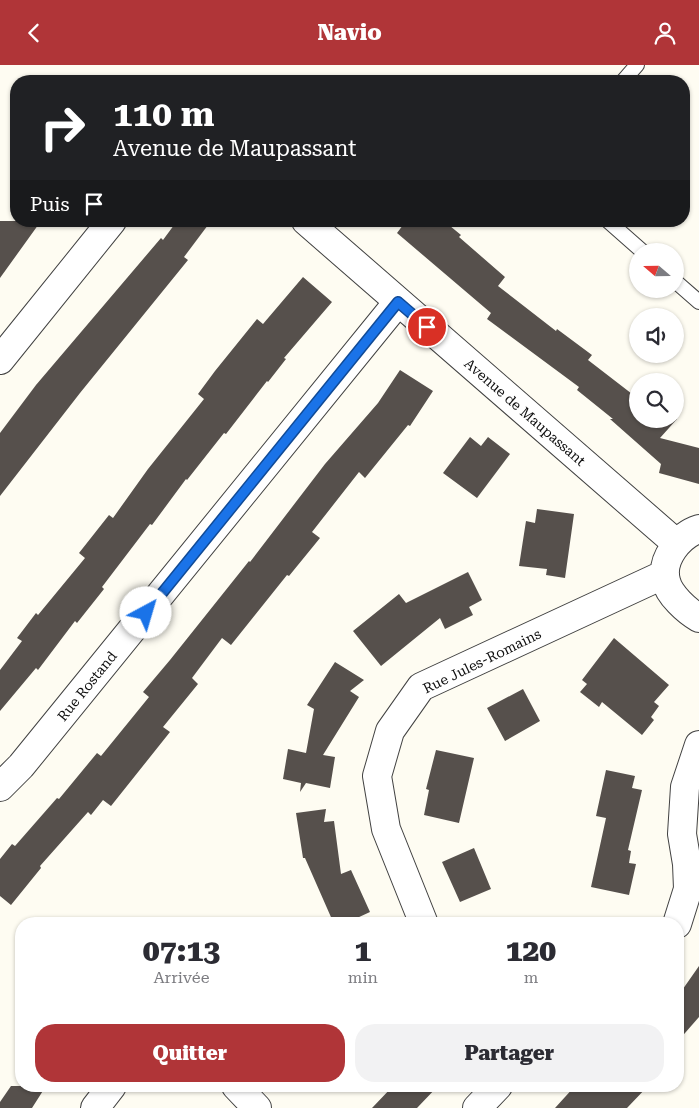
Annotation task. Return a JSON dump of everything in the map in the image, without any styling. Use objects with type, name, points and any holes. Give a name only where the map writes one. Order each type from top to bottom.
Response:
[{"type":"street","points":[[0,360],[107,227]]},
{"type":"street","name":"Avenue de Maupassant","points":[[313,227],[676,543]]},
{"type":"street","name":"Rue Rostand","points":[[0,787],[22,766],[398,302]]},
{"type":"street","points":[[699,529],[691,531],[676,543],[669,556],[665,575],[666,582],[673,593],[685,607],[699,618]]},
{"type":"street","name":"Rue Jules-Romains","points":[[421,917],[386,829],[381,803],[377,776],[390,731],[422,687],[665,575]]},
{"type":"street","points":[[679,917],[688,889],[687,864],[682,834],[685,787],[699,745]]},
{"type":"street","points":[[95,1108],[107,1092]]},
{"type":"street","points":[[242,1092],[257,1108]]},
{"type":"street","points":[[478,1108],[493,1092]]},
{"type":"lane","points":[[629,75],[638,65]]},
{"type":"lane","points":[[615,227],[633,243]]},
{"type":"lane","points":[[684,289],[699,302]]},
{"type":"building","points":[[0,221],[10,221],[10,227],[37,227],[0,278]]},
{"type":"building","points":[[173,227],[206,227],[184,257],[188,260],[80,393],[0,496],[0,433],[36,385],[161,238],[163,240]]},
{"type":"building","points":[[402,227],[451,227],[461,235],[459,237],[505,277],[498,286],[556,331],[557,329],[592,355],[588,360],[629,392],[629,428],[669,428],[660,438],[699,448],[699,484],[659,473],[661,464],[610,419],[613,419],[577,390],[579,387],[487,319],[491,313],[397,233]]},
{"type":"building","points":[[303,277],[332,302],[284,358],[286,359],[226,434],[224,433],[186,479],[152,525],[150,524],[102,587],[104,589],[77,623],[75,621],[38,670],[36,668],[0,711],[0,670],[22,641],[17,638],[36,613],[38,615],[85,558],[79,553],[109,515],[113,518],[148,469],[204,399],[198,394],[215,371],[257,319],[263,324]]},
{"type":"building","points":[[400,370],[433,391],[410,426],[408,425],[365,478],[359,472],[312,532],[320,538],[289,576],[287,575],[231,645],[222,638],[192,678],[198,684],[163,727],[170,732],[111,806],[103,800],[91,815],[88,812],[40,866],[41,868],[11,905],[0,896],[0,859],[12,844],[15,846],[57,798],[59,799],[97,753],[101,756],[149,697],[143,692],[250,562],[325,464],[378,403]]},
{"type":"building","points":[[470,437],[481,446],[488,437],[510,454],[477,498],[443,473]]},
{"type":"building","points":[[537,509],[574,514],[565,578],[546,575],[547,569],[519,566],[526,521],[535,523]]},
{"type":"building","points":[[468,572],[482,600],[469,607],[473,615],[445,629],[440,618],[381,666],[353,631],[399,594],[406,603]]},
{"type":"building","points":[[614,638],[669,685],[654,702],[659,706],[651,717],[654,720],[642,735],[602,702],[599,707],[580,692],[587,684],[582,680]]},
{"type":"building","points":[[335,662],[364,680],[350,691],[359,697],[323,755],[335,757],[330,788],[306,783],[300,792],[301,783],[283,779],[288,749],[306,753],[314,709],[307,705]]},
{"type":"building","points":[[523,689],[540,721],[505,741],[487,708]]},
{"type":"building","points":[[436,750],[474,758],[459,823],[424,815],[429,790],[426,789]]},
{"type":"building","points":[[606,770],[635,776],[632,788],[642,790],[628,850],[631,851],[629,863],[636,864],[629,895],[591,887],[606,818],[596,816]]},
{"type":"building","points":[[326,809],[324,822],[334,821],[341,874],[351,870],[370,912],[359,917],[331,917],[305,858],[303,858],[296,813]]},
{"type":"building","points":[[474,848],[491,889],[460,902],[442,862]]},
{"type":"building","points":[[699,966],[699,1017],[684,1034],[684,987]]},
{"type":"building","points":[[11,1086],[15,1086],[15,1092],[42,1092],[32,1108],[0,1108],[0,1102]]},
{"type":"building","points":[[387,1092],[432,1092],[417,1108],[372,1108]]},
{"type":"building","points":[[570,1092],[642,1092],[627,1108],[555,1108]]},
{"type":"route","points":[[146,613],[398,302],[427,327]]}]
